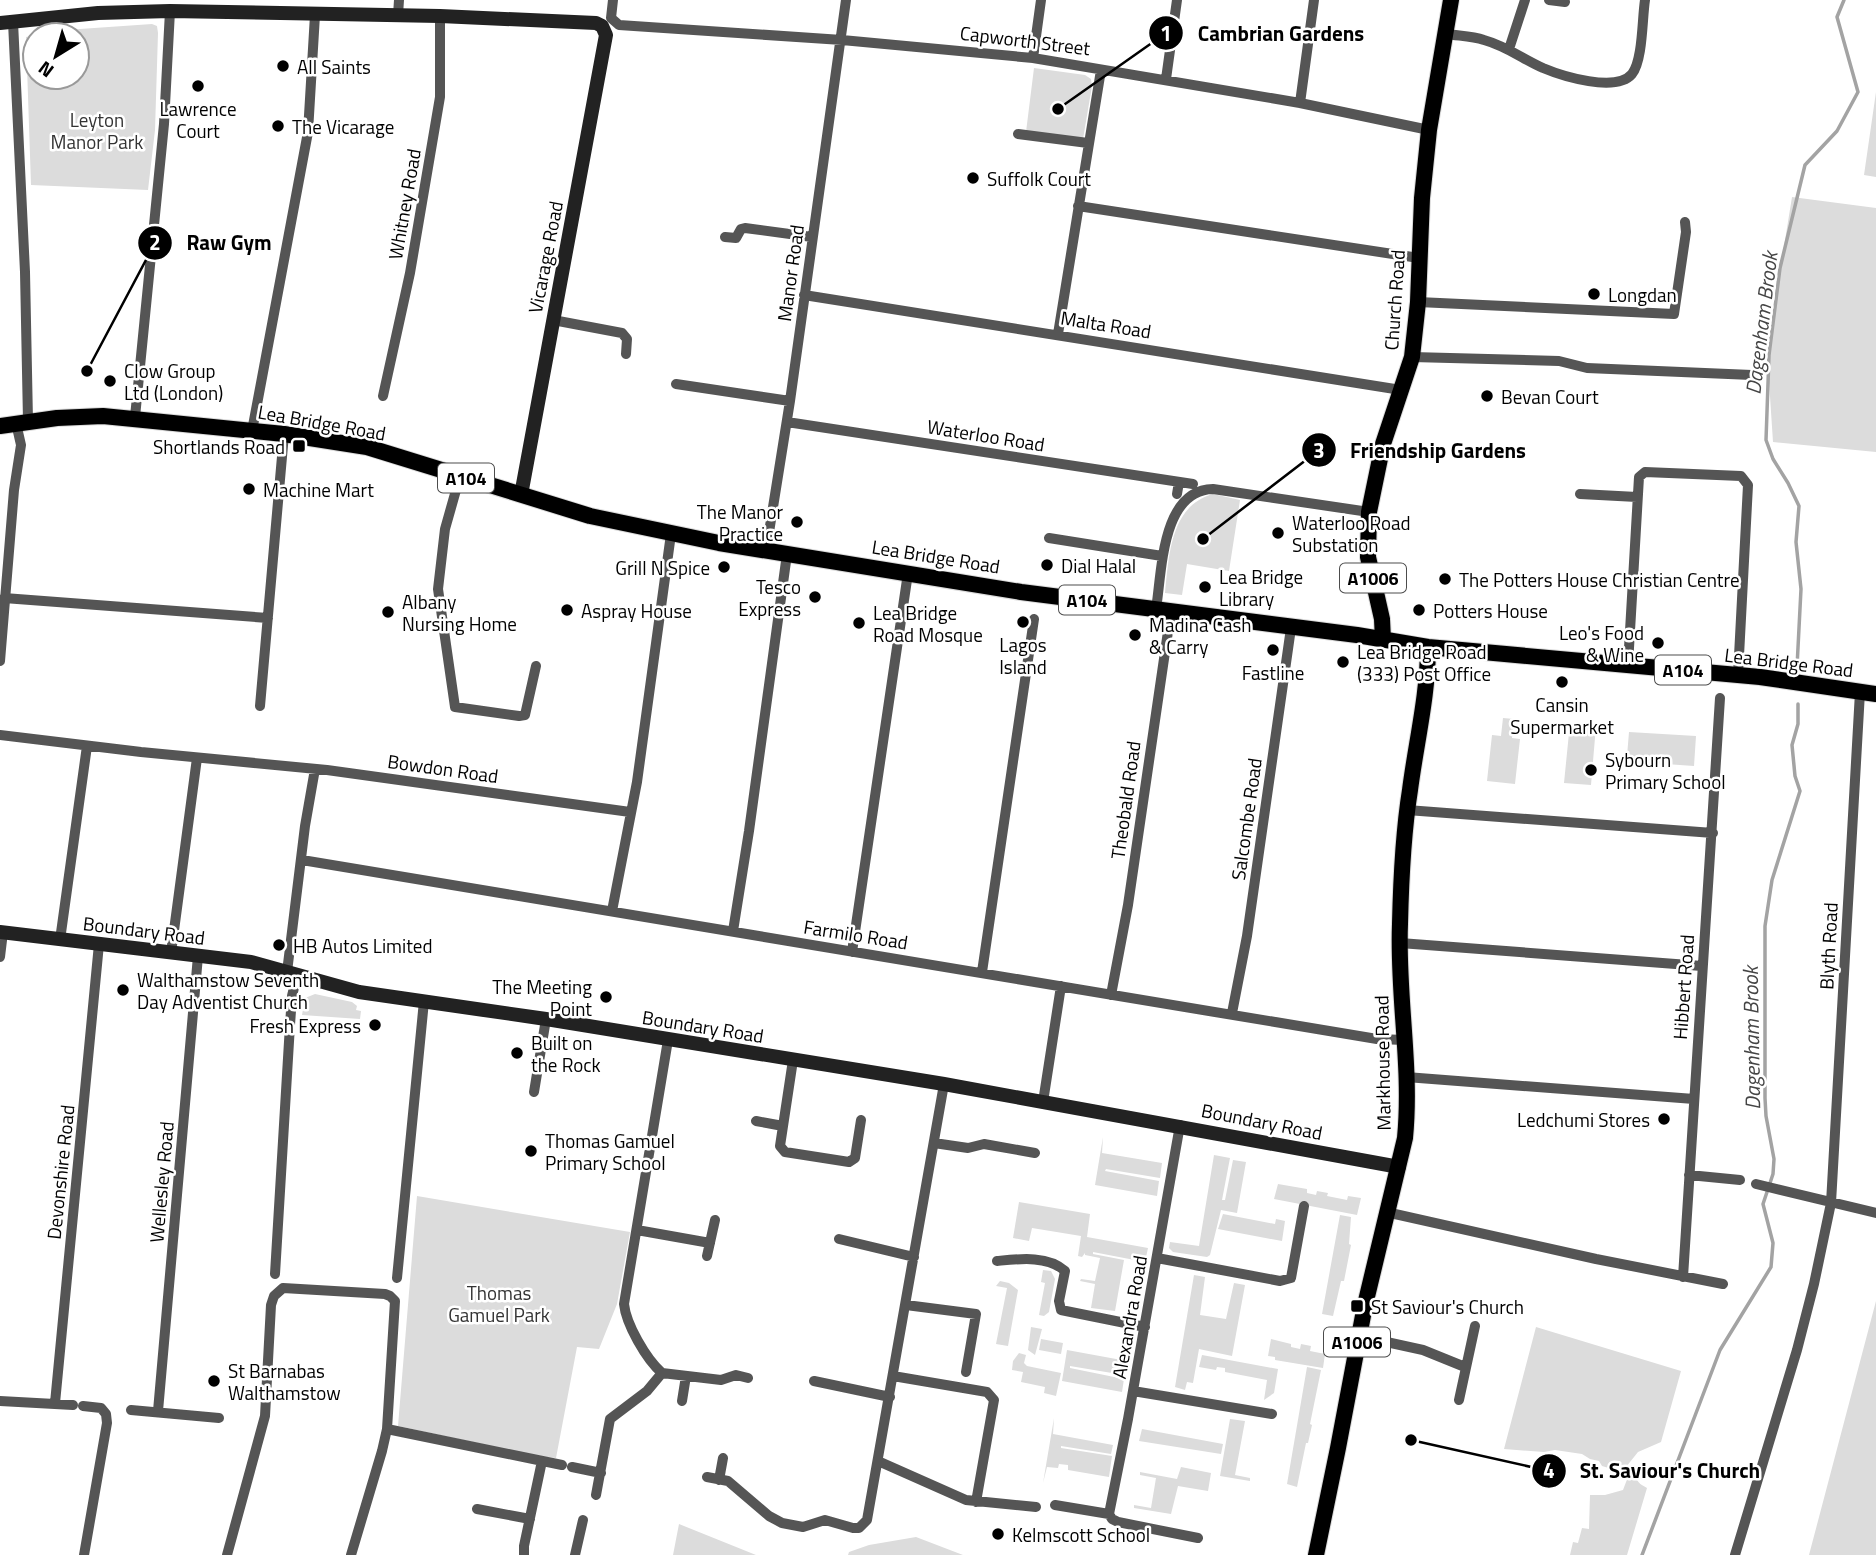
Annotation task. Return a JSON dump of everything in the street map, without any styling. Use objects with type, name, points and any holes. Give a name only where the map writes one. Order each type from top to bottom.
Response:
[{"type":"main road","name":"Church Road","points":[[1383,640],[1382,619],[1368,557],[1369,512],[1383,444],[1412,357],[1429,130],[1451,0]]},
{"type":"main road","name":"Lea Bridge Road","points":[[15,423],[86,416],[135,417],[284,434],[367,447],[590,516],[766,551],[1021,592],[1428,647],[1738,675],[1868,693]]},
{"type":"main road","name":"Markhouse Road","points":[[1316,1555],[1359,1336],[1386,1212],[1399,1167],[1407,1114],[1400,943],[1407,810],[1426,683],[1428,647]]},
{"type":"street","points":[[398,15],[399,0]]},
{"type":"street","name":"Vicarage Road","points":[[521,495],[614,0]]},
{"type":"street","name":"Manor Road","points":[[766,551],[787,422],[846,0]]},
{"type":"street","points":[[1033,58],[1041,0]]},
{"type":"street","points":[[1166,79],[1177,0]]},
{"type":"street","points":[[1300,103],[1314,0]]},
{"type":"street","points":[[1509,49],[1525,0]]},
{"type":"street","points":[[1549,0],[1565,2]]},
{"type":"street","points":[[1447,34],[1483,39],[1509,49],[1543,68],[1567,76],[1595,82],[1618,82],[1631,75],[1636,67],[1644,0]]},
{"type":"street","name":"Capworth Street","points":[[6,22],[88,7],[170,11],[204,6],[314,15],[440,16],[596,23],[842,40],[1033,58],[1300,103],[1429,130]]},
{"type":"street","points":[[135,417],[164,124],[170,11]]},
{"type":"street","points":[[252,431],[308,132],[314,15]]},
{"type":"street","name":"Whitney Road","points":[[383,396],[410,273],[440,97],[440,16]]},
{"type":"street","points":[[0,661],[13,490],[21,445],[15,423],[25,272],[6,22]]},
{"type":"street","points":[[1058,334],[1101,70]]},
{"type":"street","points":[[1018,134],[1088,143]]},
{"type":"street","points":[[1078,206],[1419,258]]},
{"type":"street","points":[[1418,302],[1674,314],[1686,232],[1685,222]]},
{"type":"street","points":[[725,237],[736,238],[741,229],[745,228],[812,237]]},
{"type":"street","name":"Malta Road","points":[[804,295],[1401,390]]},
{"type":"street","points":[[553,320],[622,333],[627,339],[626,354]]},
{"type":"street","points":[[1412,357],[1559,361],[1587,368],[1752,375]]},
{"type":"street","points":[[676,384],[790,401]]},
{"type":"street","name":"Waterloo Road","points":[[787,422],[1193,484]]},
{"type":"street","points":[[260,705],[284,434]]},
{"type":"street","points":[[1628,666],[1639,478],[1645,472],[1741,476],[1748,485],[1738,675]]},
{"type":"street","points":[[460,476],[445,530],[438,589],[455,707],[525,715],[536,666]]},
{"type":"street","points":[[1177,494],[1179,482]]},
{"type":"street","name":"Theobald Road","points":[[1111,995],[1128,905],[1164,610],[1162,556],[1169,528],[1181,506],[1195,494],[1208,489],[1369,512]]},
{"type":"street","points":[[1580,494],[1637,497]]},
{"type":"street","points":[[612,911],[637,782],[671,534]]},
{"type":"street","points":[[1049,538],[1162,556]]},
{"type":"street","points":[[733,931],[788,554]]},
{"type":"street","points":[[852,951],[908,573]]},
{"type":"street","points":[[4,598],[268,618]]},
{"type":"street","points":[[982,972],[1034,619]]},
{"type":"street","name":"Salcombe Road","points":[[1232,1013],[1247,936],[1291,628]]},
{"type":"street","name":"Blyth Road","points":[[1735,1555],[1797,1350],[1831,1203],[1868,693]]},
{"type":"street","name":"Hibbert Road","points":[[1683,1277],[1720,698]]},
{"type":"street","name":"Bowdon Road","points":[[0,735],[315,769],[630,812]]},
{"type":"street","points":[[60,940],[87,746]]},
{"type":"street","points":[[171,953],[197,758]]},
{"type":"street","points":[[275,1274],[292,974],[302,860],[315,769]]},
{"type":"street","points":[[1407,810],[1713,834]]},
{"type":"street","name":"Farmilo Road","points":[[302,860],[1377,1039],[1405,1040]]},
{"type":"street","points":[[0,957],[2,932]]},
{"type":"street","name":"Boundary Road","points":[[2,932],[268,965],[359,992],[547,1019],[944,1084],[1399,1167]]},
{"type":"street","points":[[1400,943],[1702,966]]},
{"type":"street","name":"Devonshire Road","points":[[55,1403],[99,944]]},
{"type":"street","name":"Wellesley Road","points":[[158,1411],[198,956]]},
{"type":"street","points":[[1043,1102],[1061,986]]},
{"type":"street","points":[[397,1278],[425,1001]]},
{"type":"street","points":[[534,1092],[547,1019]]},
{"type":"street","points":[[667,1040],[624,1304],[625,1315],[653,1365],[662,1373],[720,1380],[736,1375],[748,1378]]},
{"type":"street","points":[[793,1060],[780,1146],[785,1152],[849,1163],[855,1158],[861,1120]]},
{"type":"street","points":[[1406,1077],[1694,1098]]},
{"type":"street","points":[[707,1477],[728,1482],[769,1516],[782,1523],[803,1527],[825,1520],[859,1528],[867,1520],[944,1084]]},
{"type":"street","points":[[756,1121],[783,1126]]},
{"type":"street","name":"Alexandra Road","points":[[1109,1514],[1180,1125]]},
{"type":"street","points":[[934,1143],[968,1148],[984,1144],[1035,1153]]},
{"type":"street","points":[[1689,1175],[1740,1180]]},
{"type":"street","points":[[1758,1185],[1876,1213]]},
{"type":"street","points":[[1157,1258],[1280,1281],[1291,1278],[1304,1206]]},
{"type":"street","points":[[1386,1212],[1723,1284]]},
{"type":"street","points":[[707,1256],[715,1220]]},
{"type":"street","points":[[637,1230],[710,1243]]},
{"type":"street","points":[[839,1239],[914,1257]]},
{"type":"street","points":[[997,1261],[1026,1258],[1058,1265],[1065,1270],[1059,1301],[1061,1310],[1145,1327]]},
{"type":"street","points":[[227,1555],[265,1416],[271,1305],[280,1288],[348,1291],[393,1297],[395,1307],[387,1429],[351,1555]]},
{"type":"street","points":[[906,1305],[976,1314],[966,1372]]},
{"type":"street","points":[[1459,1400],[1475,1326]]},
{"type":"street","points":[[1359,1336],[1423,1350],[1465,1367]]},
{"type":"street","points":[[596,1495],[610,1419],[648,1391],[662,1373]]},
{"type":"street","points":[[682,1401],[686,1376]]},
{"type":"street","points":[[894,1376],[987,1392],[994,1400],[976,1502]]},
{"type":"street","points":[[814,1381],[890,1397]]},
{"type":"street","points":[[1133,1391],[1272,1414]]},
{"type":"street","points":[[0,1401],[98,1406],[104,1411],[107,1423],[84,1555]]},
{"type":"street","points":[[131,1410],[219,1418]]},
{"type":"street","points":[[387,1429],[601,1473]]},
{"type":"street","points":[[719,1480],[723,1458]]},
{"type":"street","points":[[524,1555],[542,1461]]},
{"type":"street","points":[[878,1461],[965,1500],[1036,1507]]},
{"type":"street","points":[[1055,1505],[1109,1514],[1118,1522],[1198,1538]]},
{"type":"street","points":[[477,1509],[530,1519]]},
{"type":"street","points":[[575,1555],[583,1520]]},
{"type":"green space","name":"Leyton Manor Park","points":[[152,24],[157,26],[155,130],[148,190],[31,185],[28,91],[91,91],[91,28]]},
{"type":"green space","points":[[1034,68],[1085,75],[1091,79],[1083,139],[1026,132]]},
{"type":"green space","points":[[1876,92],[1876,177],[1864,175]]},
{"type":"green space","points":[[1792,197],[1876,208],[1876,452],[1773,442],[1767,351]]},
{"type":"green space","points":[[1213,494],[1240,500],[1229,571],[1187,564],[1182,595],[1165,593],[1174,534],[1180,521],[1188,509],[1199,500]]},
{"type":"green space","points":[[1503,718],[1514,719],[1512,738],[1520,739],[1515,784],[1487,781],[1492,735],[1501,736]]},
{"type":"green space","points":[[1570,723],[1596,726],[1591,785],[1564,783]]},
{"type":"green space","points":[[1629,732],[1696,736],[1694,766],[1637,762],[1637,757],[1627,756]]},
{"type":"green space","points":[[315,994],[352,1002],[357,1006],[356,1010],[361,1011],[360,1019],[302,1015],[305,998]]},
{"type":"green space","points":[[1103,1137],[1102,1153],[1162,1163],[1160,1178],[1106,1169],[1105,1171],[1159,1181],[1157,1196],[1095,1185]]},
{"type":"green space","points":[[1214,1155],[1230,1158],[1222,1200],[1225,1200],[1233,1160],[1246,1162],[1237,1213],[1221,1210],[1210,1255],[1207,1257],[1173,1252],[1169,1248],[1170,1242],[1199,1246]]},
{"type":"green space","points":[[1278,1184],[1307,1189],[1307,1193],[1316,1195],[1317,1191],[1347,1200],[1348,1196],[1361,1198],[1357,1215],[1274,1199]]},
{"type":"green space","name":"Thomas Gamuel Park","points":[[417,1196],[630,1232],[617,1304],[599,1349],[577,1347],[556,1458],[398,1426]]},
{"type":"green space","points":[[1019,1202],[1090,1214],[1087,1237],[1148,1248],[1145,1262],[1093,1252],[1124,1260],[1115,1311],[1091,1308],[1095,1284],[1080,1281],[1095,1281],[1100,1258],[1085,1253],[1082,1257],[1078,1256],[1081,1236],[1032,1228],[1029,1241],[1013,1238]]},
{"type":"green space","points":[[1223,1214],[1275,1224],[1276,1219],[1285,1221],[1282,1241],[1218,1229]]},
{"type":"green space","points":[[1340,1215],[1351,1217],[1351,1245],[1333,1316],[1322,1314]]},
{"type":"green space","points":[[1043,1270],[1051,1271],[1055,1279],[1049,1312],[1044,1316],[1039,1315],[1045,1283],[1041,1282]]},
{"type":"green space","points":[[1194,1275],[1205,1277],[1200,1315],[1226,1319],[1234,1283],[1245,1285],[1232,1356],[1199,1349],[1193,1383],[1187,1382],[1185,1390],[1175,1387]]},
{"type":"green space","points":[[1000,1281],[1009,1283],[1018,1290],[1008,1346],[996,1344],[1007,1288],[996,1286]]},
{"type":"green space","points":[[1876,1301],[1876,1555],[1809,1555]]},
{"type":"green space","points":[[1031,1327],[1042,1329],[1035,1355],[1028,1350]]},
{"type":"green space","points":[[1536,1327],[1681,1371],[1661,1442],[1638,1452],[1622,1472],[1602,1466],[1599,1461],[1582,1454],[1555,1450],[1544,1452],[1504,1449]]},
{"type":"green space","points":[[1041,1339],[1063,1343],[1061,1354],[1039,1350]]},
{"type":"green space","points":[[1271,1339],[1300,1349],[1301,1344],[1311,1346],[1310,1351],[1325,1354],[1323,1368],[1275,1360],[1275,1357],[1268,1356]]},
{"type":"green space","points":[[1067,1350],[1127,1361],[1124,1375],[1070,1366],[1124,1379],[1122,1392],[1062,1381]]},
{"type":"green space","points":[[1019,1353],[1026,1355],[1024,1363],[1027,1366],[1061,1373],[1056,1396],[1044,1393],[1045,1387],[1021,1382],[1023,1372],[1012,1370],[1013,1361]]},
{"type":"green space","points":[[1202,1355],[1278,1369],[1274,1393],[1264,1400],[1267,1380],[1225,1372],[1225,1368],[1217,1367],[1216,1370],[1199,1367]]},
{"type":"green space","points":[[1307,1367],[1321,1370],[1310,1424],[1312,1425],[1297,1487],[1287,1484]]},
{"type":"green space","points":[[1054,1418],[1053,1434],[1113,1445],[1111,1454],[1061,1446],[1112,1456],[1109,1477],[1068,1470],[1068,1465],[1059,1464],[1058,1468],[1047,1467],[1043,1483]]},
{"type":"green space","points":[[1230,1419],[1245,1421],[1235,1475],[1250,1478],[1250,1481],[1220,1476]]},
{"type":"green space","points":[[1142,1429],[1223,1444],[1221,1454],[1139,1441]]},
{"type":"green space","points":[[1181,1467],[1211,1473],[1208,1491],[1178,1486],[1171,1514],[1134,1508],[1134,1505],[1151,1508],[1156,1478],[1140,1475],[1140,1472],[1177,1479]]},
{"type":"green space","points":[[1631,1469],[1636,1470],[1638,1481],[1647,1488],[1627,1555],[1570,1555],[1573,1542],[1578,1543],[1582,1528],[1589,1529],[1590,1495],[1605,1495],[1623,1490]]},
{"type":"green space","points":[[679,1524],[756,1555],[673,1555]]},
{"type":"green space","points":[[916,1537],[963,1555],[848,1555],[849,1552],[869,1545]]},
{"type":"waterway","name":"Dagenham Brook","points":[[1797,667],[1801,589],[1796,542],[1799,506],[1773,459],[1766,440],[1769,355],[1780,268],[1805,165],[1837,131],[1858,92],[1837,17],[1844,0]]},
{"type":"waterway","name":"Dagenham Brook","points":[[1642,1555],[1720,1350],[1771,1267],[1773,1243],[1763,1204],[1773,1174],[1774,1159],[1765,1098],[1765,926],[1772,880],[1800,791],[1795,776],[1792,745],[1798,724],[1798,704]]},
{"type":"place","name":"All Saints","points":[[283,66]]},
{"type":"place","name":"Lawrence Court","points":[[198,86]]},
{"type":"place","name":"Cambrian Gardens","points":[[1058,109]]},
{"type":"place","name":"The Vicarage","points":[[278,126]]},
{"type":"place","name":"Suffolk Court","points":[[973,178]]},
{"type":"place","name":"Longdan","points":[[1594,294]]},
{"type":"place","name":"Raw Gym","points":[[87,371]]},
{"type":"place","name":"Clow Group Ltd (London)","points":[[110,381]]},
{"type":"place","name":"Bevan Court","points":[[1487,396]]},
{"type":"place","name":"Shortlands Road","points":[[299,446]]},
{"type":"place","name":"Machine Mart","points":[[249,489]]},
{"type":"place","name":"The Manor Practice","points":[[797,522]]},
{"type":"place","name":"Waterloo Road Substation","points":[[1278,533]]},
{"type":"place","name":"Friendship Gardens","points":[[1203,539]]},
{"type":"place","name":"Dial Halal","points":[[1047,565]]},
{"type":"place","name":"Grill N Spice","points":[[724,567]]},
{"type":"place","name":"The Potters House Christian Centre","points":[[1445,579]]},
{"type":"place","name":"Lea Bridge Library","points":[[1205,587]]},
{"type":"place","name":"Tesco Express","points":[[815,597]]},
{"type":"place","name":"Aspray House","points":[[567,610]]},
{"type":"place","name":"Potters House","points":[[1419,610]]},
{"type":"place","name":"Albany Nursing Home","points":[[388,612]]},
{"type":"place","name":"Lagos Island","points":[[1023,622]]},
{"type":"place","name":"Lea Bridge Road Mosque","points":[[859,623]]},
{"type":"place","name":"Madina Cash & Carry","points":[[1135,635]]},
{"type":"place","name":"Leo's Food & Wine","points":[[1658,643]]},
{"type":"place","name":"Fastline","points":[[1273,650]]},
{"type":"place","name":"Lea Bridge Road (333) Post Office","points":[[1343,662]]},
{"type":"place","name":"Cansin Supermarket","points":[[1562,682]]},
{"type":"place","name":"Sybourn Primary School","points":[[1591,770]]},
{"type":"place","name":"HB Autos Limited","points":[[279,945]]},
{"type":"place","name":"Walthamstow Seventh Day Adventist Church","points":[[123,990]]},
{"type":"place","name":"The Meeting Point","points":[[606,997]]},
{"type":"place","name":"Fresh Express","points":[[375,1025]]},
{"type":"place","name":"Built on the Rock","points":[[517,1053]]},
{"type":"place","name":"Ledchumi Stores","points":[[1664,1119]]},
{"type":"place","name":"Thomas Gamuel Primary School","points":[[531,1151]]},
{"type":"place","name":"St Saviour's Church","points":[[1357,1306]]},
{"type":"place","name":"St Barnabas Walthamstow","points":[[214,1381]]},
{"type":"place","name":"St. Saviour's Church","points":[[1411,1440]]},
{"type":"place","name":"Kelmscott School","points":[[998,1534]]}]
